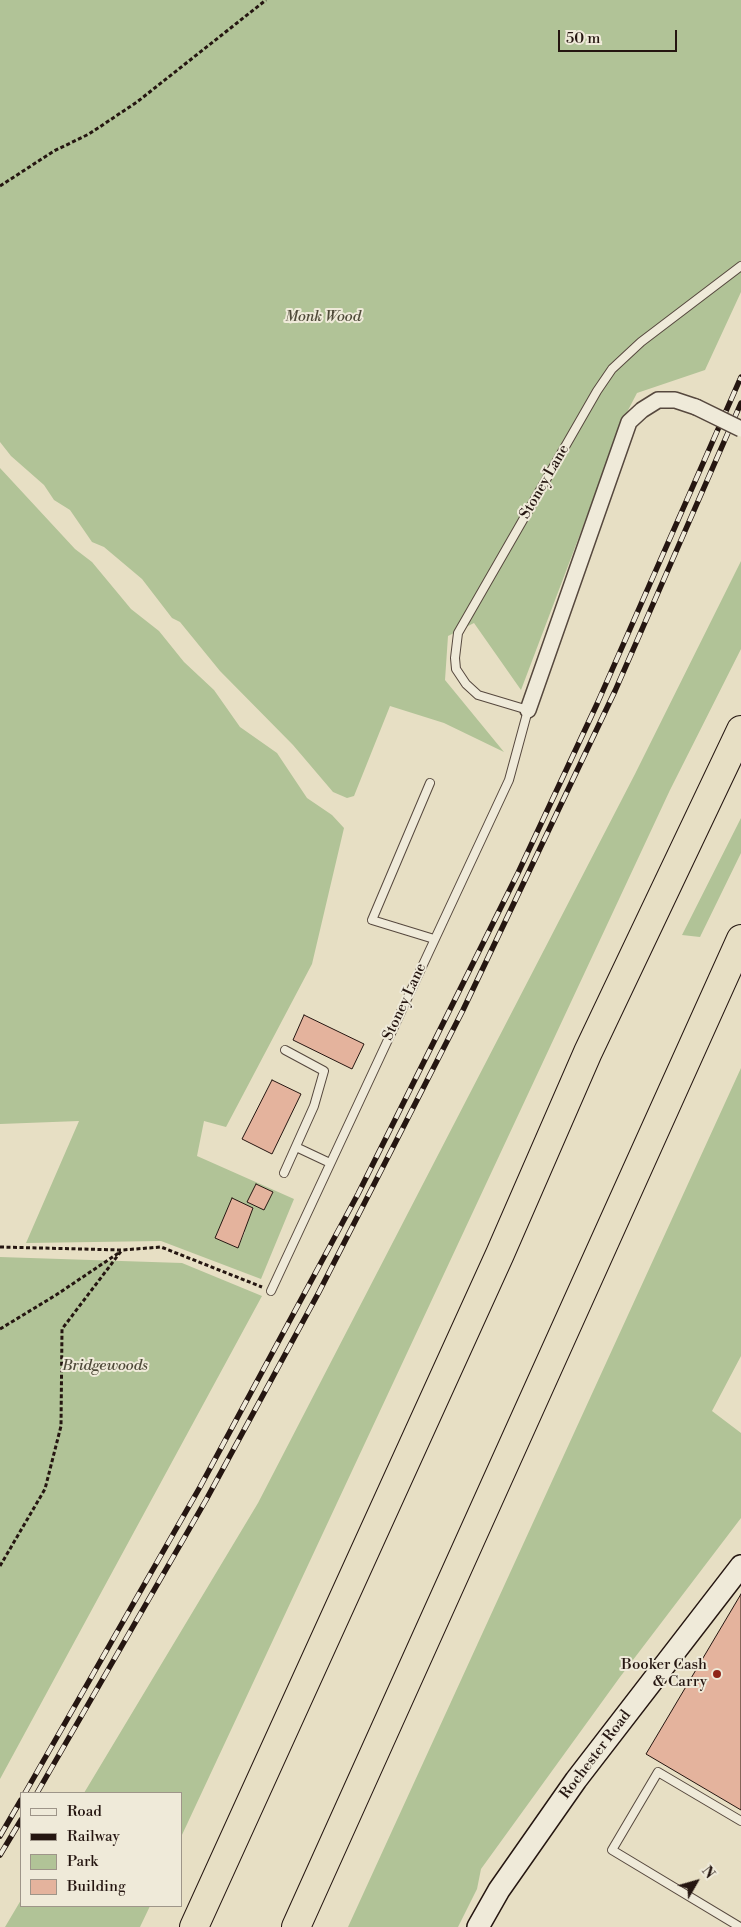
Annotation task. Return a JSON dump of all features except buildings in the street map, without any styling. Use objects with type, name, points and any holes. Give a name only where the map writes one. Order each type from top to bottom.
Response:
[{"type":"highway","points":[[194,1927],[500,1254],[588,1052],[741,730]]},
{"type":"highway","points":[[296,1927],[741,940]]},
{"type":"main road","name":"Rochester Road","points":[[478,1927],[499,1890],[576,1780],[741,1566]]},
{"type":"street","name":"Stoney Lane","points":[[528,710],[629,422],[642,410],[658,400],[675,400],[696,407],[741,429]]},
{"type":"lane","name":"Stoney Lane","points":[[271,1291],[509,780],[528,710],[478,695],[466,684],[456,669],[455,658],[458,633],[612,369],[641,342],[741,266]]},
{"type":"lane","points":[[430,783],[372,920],[434,940]]},
{"type":"lane","points":[[284,1173],[314,1106],[324,1071],[285,1050]]},
{"type":"lane","points":[[296,1147],[330,1163]]},
{"type":"lane","points":[[740,1927],[612,1850],[658,1772],[741,1821]]},
{"type":"path","points":[[0,186],[54,151],[89,134],[137,102],[266,0]]},
{"type":"path","points":[[0,1247],[122,1250],[161,1247],[271,1291]]},
{"type":"path","points":[[0,1329],[56,1295],[122,1250]]},
{"type":"path","points":[[0,1566],[45,1489],[61,1426],[62,1329],[122,1250]]},
{"type":"green space","name":"Monk Wood","points":[[0,0],[741,0],[741,292],[705,370],[637,393],[624,418],[521,690],[474,623],[448,636],[445,680],[504,752],[444,723],[390,706],[354,796],[347,798],[333,792],[293,745],[220,671],[180,622],[172,618],[142,579],[104,547],[92,542],[70,510],[54,500],[44,485],[11,456],[0,442]]},
{"type":"green space","points":[[0,468],[75,549],[92,562],[131,609],[159,631],[184,662],[214,690],[240,727],[277,753],[307,798],[332,815],[344,828],[312,964],[226,1127],[204,1121],[197,1156],[294,1199],[261,1279],[161,1241],[26,1243],[79,1121],[0,1124]],"holes":[[[256,1184],[273,1192],[264,1210],[247,1202]],[[221,1225],[245,1232],[238,1248],[215,1238]]]},
{"type":"green space","points":[[741,561],[741,649],[670,790],[182,1835],[182,1792],[85,1792],[258,1503],[635,774]]},
{"type":"green space","points":[[741,818],[741,853],[700,937],[682,935]]},
{"type":"green space","points":[[741,1068],[741,1356],[712,1411],[741,1433],[741,1518],[620,1677],[481,1869],[477,1889],[458,1927],[348,1927]]},
{"type":"green space","name":"Bridgewoods","points":[[0,1257],[182,1263],[262,1296],[0,1779]]},
{"type":"green space","points":[[20,1902],[20,1907],[150,1907],[140,1927],[5,1927]]},
{"type":"railway","points":[[26,1792],[200,1487],[358,1194],[518,873],[597,704],[741,377]]},
{"type":"railway","points":[[38,1792],[206,1500],[319,1292],[463,1010],[615,691],[741,403]]},
{"type":"railway","points":[[0,1836],[20,1802]]},
{"type":"railway","points":[[0,1855],[20,1822]]},
{"type":"place","name":"Booker Cash & Carry","points":[[717,1674]]}]
